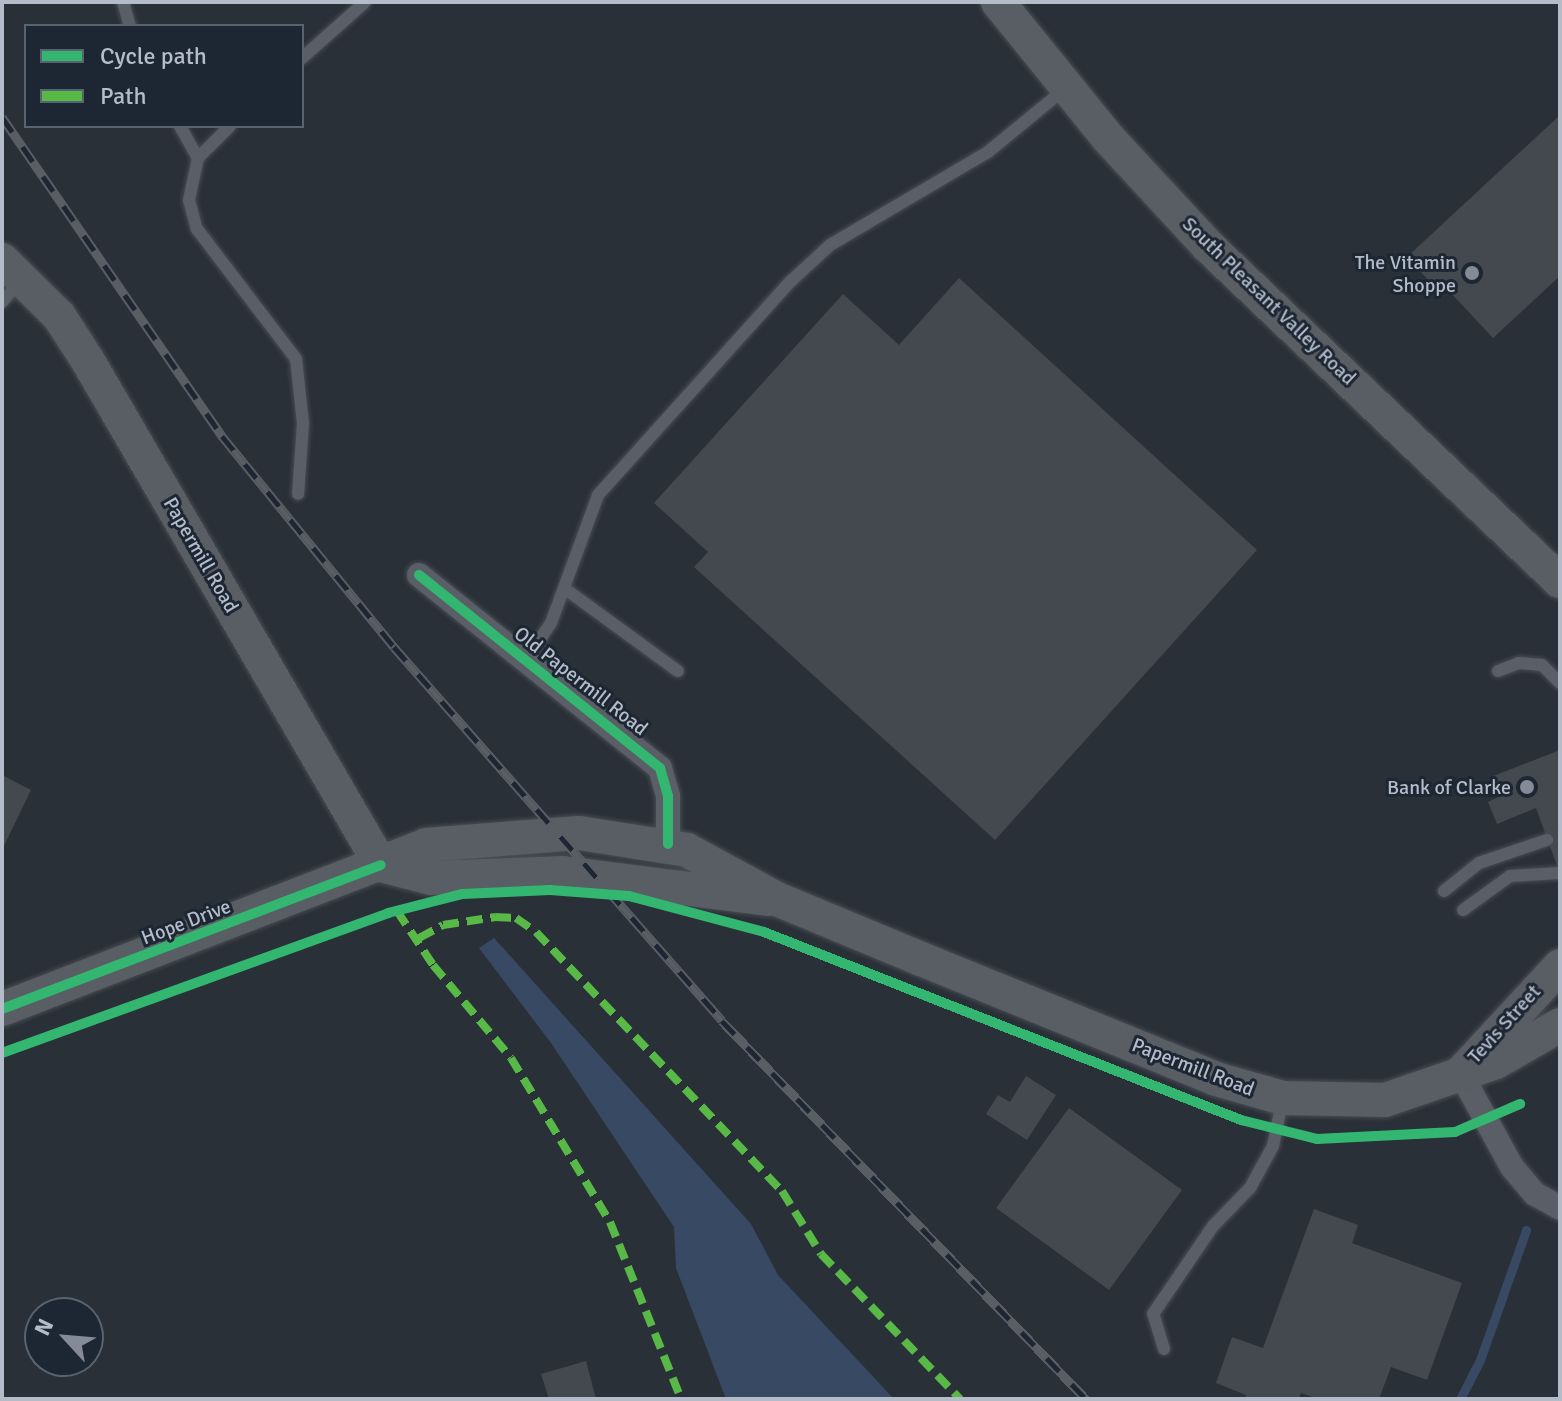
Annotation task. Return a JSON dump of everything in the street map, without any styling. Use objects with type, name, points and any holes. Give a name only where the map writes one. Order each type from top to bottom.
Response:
[{"type":"main road","name":"South Pleasant Valley Road","points":[[998,2],[1066,88],[1208,246],[1560,581]]},
{"type":"main road","name":"Papermill Road","points":[[9,279],[59,316],[88,361],[381,865],[431,878],[563,873],[777,899]]},
{"type":"main road","name":"Papermill Road","points":[[381,865],[407,851],[452,839],[579,833],[668,844],[777,899],[1216,1079],[1283,1098],[1385,1100],[1461,1074]]},
{"type":"main road","name":"Hope Drive","points":[[2,1009],[381,865]]},
{"type":"main road","name":"Tevis Street","points":[[1461,1074],[1560,966]]},
{"type":"main road","name":"Tevis Street","points":[[1461,1074],[1518,1053],[1560,1025]]},
{"type":"street","name":"Old Papermill Road","points":[[419,575],[660,768],[668,796],[668,844]]},
{"type":"street","points":[[1461,1074],[1518,1174],[1535,1194],[1560,1208]]},
{"type":"lane","points":[[123,2],[129,24]]},
{"type":"lane","points":[[304,56],[365,2]]},
{"type":"lane","points":[[526,660],[551,623],[598,495],[791,281],[830,245],[988,152],[1066,88]]},
{"type":"lane","points":[[181,128],[198,158]]},
{"type":"lane","points":[[228,128],[198,158],[189,200],[197,229],[296,359],[303,423],[298,494]]},
{"type":"lane","points":[[564,588],[678,671]]},
{"type":"lane","points":[[1498,671],[1519,663],[1542,665],[1560,683]]},
{"type":"lane","points":[[1444,891],[1479,863],[1547,840]]},
{"type":"lane","points":[[1463,910],[1510,876],[1560,873]]},
{"type":"lane","points":[[1164,1349],[1153,1314],[1213,1226],[1250,1188],[1273,1146],[1283,1098]]},
{"type":"water","points":[[494,938],[751,1224],[778,1275],[894,1399],[726,1399],[676,1268],[674,1227],[551,1043],[479,948]]},
{"type":"building","points":[[1560,115],[1560,276],[1493,338],[1448,290],[1442,295],[1407,257]]},
{"type":"building","points":[[959,278],[1257,550],[995,840],[694,567],[708,552],[654,503],[843,294],[899,345]]},
{"type":"building","name":"Bank of Clarke","points":[[1560,750],[1560,874],[1536,808],[1497,824],[1488,802],[1498,797],[1491,777]]},
{"type":"building","points":[[2,775],[31,790],[2,850]]},
{"type":"building","points":[[1026,1076],[1056,1095],[1027,1140],[986,1114],[998,1095],[1010,1102]]},
{"type":"building","points":[[1069,1108],[1182,1190],[1109,1290],[996,1208]]},
{"type":"building","points":[[1314,1209],[1358,1225],[1352,1243],[1462,1283],[1427,1380],[1391,1367],[1379,1399],[1318,1399],[1301,1393],[1299,1399],[1245,1399],[1246,1395],[1216,1383],[1232,1337],[1263,1348]]},
{"type":"building","points":[[586,1361],[596,1399],[549,1399],[541,1374]]},
{"type":"waterway","points":[[1460,1399],[1480,1360],[1526,1230]]},
{"type":"railway","points":[[2,117],[222,436],[394,647],[722,1021],[1086,1399]]},
{"type":"marked path","points":[[397,911],[433,965],[511,1058],[610,1222],[681,1399]]},
{"type":"marked path","points":[[419,938],[443,925],[495,917],[516,918],[536,932],[782,1191],[821,1254],[960,1399]]},
{"type":"cycle path","points":[[419,575],[660,768],[668,796],[668,844]]},
{"type":"cycle path","points":[[2,1009],[381,865]]},
{"type":"cycle path","points":[[2,1053],[388,913],[462,894],[550,890],[629,896],[764,932],[1241,1120],[1317,1139],[1455,1132],[1520,1104]]},
{"type":"place","name":"The Vitamin Shoppe","points":[[1472,273]]},
{"type":"place","name":"Bank of Clarke","points":[[1527,787]]}]
